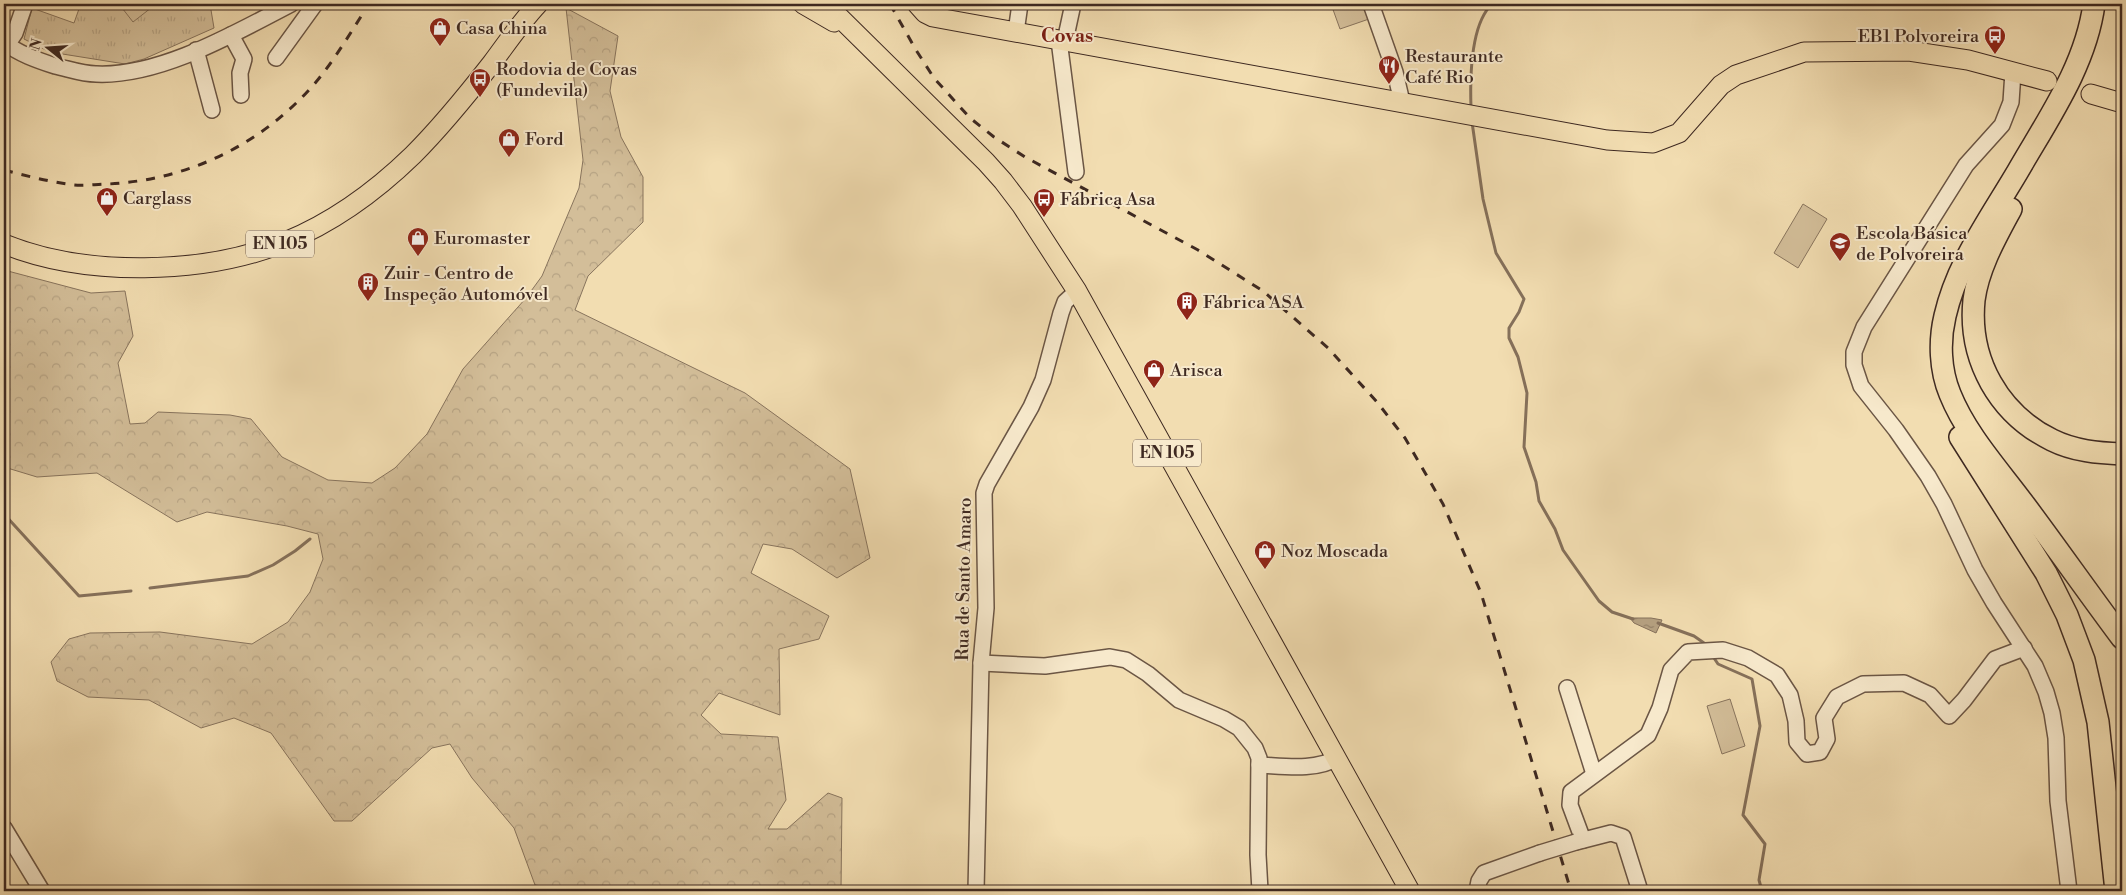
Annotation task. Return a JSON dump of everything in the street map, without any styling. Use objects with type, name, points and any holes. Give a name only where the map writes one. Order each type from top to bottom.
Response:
[{"type":"highway","points":[[2094,4],[2085,47],[2074,71],[2051,115],[1973,247],[1950,296],[1944,317],[1942,356],[1950,394],[1973,435],[2121,624]]},
{"type":"highway","points":[[2104,4],[2100,34],[2085,75],[2003,224],[1980,275],[1974,299],[1973,324],[1981,363],[1996,394],[2029,427],[2053,441],[2073,448],[2096,453],[2122,454]]},
{"type":"highway","points":[[2031,173],[1992,233],[1965,282],[1957,305],[1953,327],[1952,351],[1954,369],[1968,404],[1984,430],[2121,624]]},
{"type":"highway","points":[[1973,247],[1962,257],[1954,270],[1941,305],[1934,350],[1936,373],[1942,396],[1964,444],[2046,574],[2067,615],[2084,660],[2098,722],[2116,891]]},
{"type":"main road","name":"EN 105","points":[[4,244],[71,263],[114,268],[147,268],[189,265],[226,259],[284,243],[310,231],[346,210],[384,182],[414,154],[444,121],[538,4]]},
{"type":"main road","name":"EN 105","points":[[491,64],[554,4]]},
{"type":"main road","name":"EN 105","points":[[803,4],[828,17],[873,50]]},
{"type":"main road","points":[[917,4],[925,13],[933,18],[1607,140],[1653,143],[1679,133],[1721,85],[1736,75],[1804,52],[1909,51],[1968,60],[2046,81]]},
{"type":"main road","name":"EN 105","points":[[828,5],[1003,181],[1077,290],[1410,891]]},
{"type":"main road","points":[[2091,94],[2122,103]]},
{"type":"street","points":[[25,4],[15,33],[6,44],[40,61],[96,74],[126,73],[196,50],[232,35],[291,4]]},
{"type":"street","points":[[276,58],[315,4]]},
{"type":"street","points":[[1016,32],[1020,4]]},
{"type":"street","points":[[1073,4],[1063,41],[1076,172]]},
{"type":"street","points":[[1371,4],[1395,72],[1402,102]]},
{"type":"street","points":[[232,35],[244,59],[240,73],[241,95]]},
{"type":"street","points":[[196,50],[212,110]]},
{"type":"street","points":[[2014,72],[2011,102],[2002,125],[1962,172],[1864,327],[1854,352],[1854,365],[1860,386],[1896,430],[1928,476],[1944,504],[1984,587],[2035,666],[2052,713],[2056,738],[2058,801],[2069,891]]},
{"type":"street","name":"Rua de Santo Amaro","points":[[976,891],[981,664],[986,608],[984,493],[1043,380],[1061,312],[1065,302],[1077,290]]},
{"type":"street","points":[[1579,841],[1570,805],[1570,796],[1574,789],[1648,735],[1660,708],[1671,670],[1688,652],[1723,650],[1748,658],[1777,675],[1790,695],[1796,720],[1797,742],[1807,754],[1820,752],[1827,739],[1824,718],[1837,697],[1863,684],[1904,683],[1930,695],[1949,716],[1964,700],[1994,659],[2024,648]]},
{"type":"street","points":[[981,664],[1045,666],[1110,657],[1126,660],[1148,674],[1179,700],[1224,719],[1239,728],[1255,748],[1260,765],[1258,855],[1260,891]]},
{"type":"street","points":[[1567,688],[1594,774]]},
{"type":"street","points":[[1260,765],[1322,764],[1337,758]]},
{"type":"street","points":[[4,828],[42,891]]},
{"type":"street","points":[[1477,891],[1479,881],[1484,873],[1579,841],[1611,833],[1623,837],[1640,891]]},
{"type":"green space","points":[[87,4],[210,4],[214,28],[144,59],[125,64],[50,52],[24,39],[32,8],[74,23],[80,6],[86,7]]},
{"type":"green space","points":[[119,4],[156,4],[133,22]]},
{"type":"green space","points":[[1331,4],[1364,4],[1369,19],[1340,29]]},
{"type":"green space","points":[[566,8],[618,36],[610,91],[621,137],[643,177],[643,222],[588,276],[575,310],[745,393],[850,469],[870,558],[837,578],[792,549],[763,544],[751,573],[829,616],[819,639],[779,649],[780,715],[719,693],[701,715],[721,734],[778,737],[786,800],[768,829],[787,829],[828,793],[842,798],[841,891],[575,891],[535,885],[514,828],[472,778],[450,744],[432,748],[352,821],[334,821],[271,733],[234,718],[201,728],[149,700],[88,697],[57,681],[51,662],[69,639],[90,633],[160,632],[252,644],[288,622],[310,592],[323,559],[318,534],[287,526],[207,512],[177,522],[97,473],[37,477],[4,467],[4,270],[91,293],[125,291],[133,336],[118,363],[130,424],[145,423],[158,412],[230,415],[251,419],[282,457],[328,480],[372,483],[395,468],[427,434],[463,369],[526,298],[542,276],[579,188],[583,160]]},
{"type":"green space","points":[[1803,204],[1827,219],[1798,268],[1774,253]]},
{"type":"green space","points":[[1730,699],[1745,746],[1722,754],[1707,706]]},
{"type":"water","points":[[1630,618],[1662,620],[1656,633],[1634,623]]},
{"type":"waterway","points":[[1471,108],[1471,68],[1475,38],[1479,25],[1492,4]]},
{"type":"waterway","points":[[1472,122],[1483,199],[1496,253],[1524,299],[1519,312],[1509,328],[1509,338],[1518,357],[1527,393],[1524,447],[1536,482],[1539,501],[1555,529],[1563,550],[1599,601],[1612,612],[1633,619]]},
{"type":"waterway","points":[[4,514],[79,596],[131,591]]},
{"type":"waterway","points":[[150,588],[248,576],[273,565],[310,539]]},
{"type":"waterway","points":[[1658,623],[1694,636],[1704,643]]},
{"type":"waterway","points":[[1714,658],[1718,664],[1752,679],[1760,726],[1743,815],[1765,844],[1759,880],[1762,891]]},
{"type":"railway","points":[[4,170],[47,181],[74,185],[108,184],[138,181],[167,175],[222,155],[273,124],[295,104],[316,82],[344,44],[369,4]]},
{"type":"railway","points":[[890,4],[934,78],[970,118],[994,137],[1025,157],[1198,250],[1263,291],[1328,348],[1377,402],[1405,438],[1443,504],[1481,593],[1571,891]]},
{"type":"place","name":"Casa China","points":[[440,47]]},
{"type":"place","name":"EB1 Polvoreira","points":[[1995,55]]},
{"type":"place","name":"Restaurante Café Rio","points":[[1389,85]]},
{"type":"place","name":"Rodovia de Covas (Fundevila)","points":[[480,98]]},
{"type":"place","name":"Ford","points":[[509,158]]},
{"type":"place","name":"Carglass","points":[[107,217]]},
{"type":"place","name":"Fábrica Asa","points":[[1044,218]]},
{"type":"place","name":"Euromaster","points":[[418,257]]},
{"type":"place","name":"Escola Básica de Polvoreira","points":[[1840,262]]},
{"type":"place","name":"Zuir - Centro de Inspeção Automóvel","points":[[368,302]]},
{"type":"place","name":"Fábrica ASA","points":[[1187,321]]},
{"type":"place","name":"Arisca","points":[[1154,389]]},
{"type":"place","name":"Noz Moscada","points":[[1265,570]]},
{"type":"district","name":"Covas","points":[[1067,36]]}]
